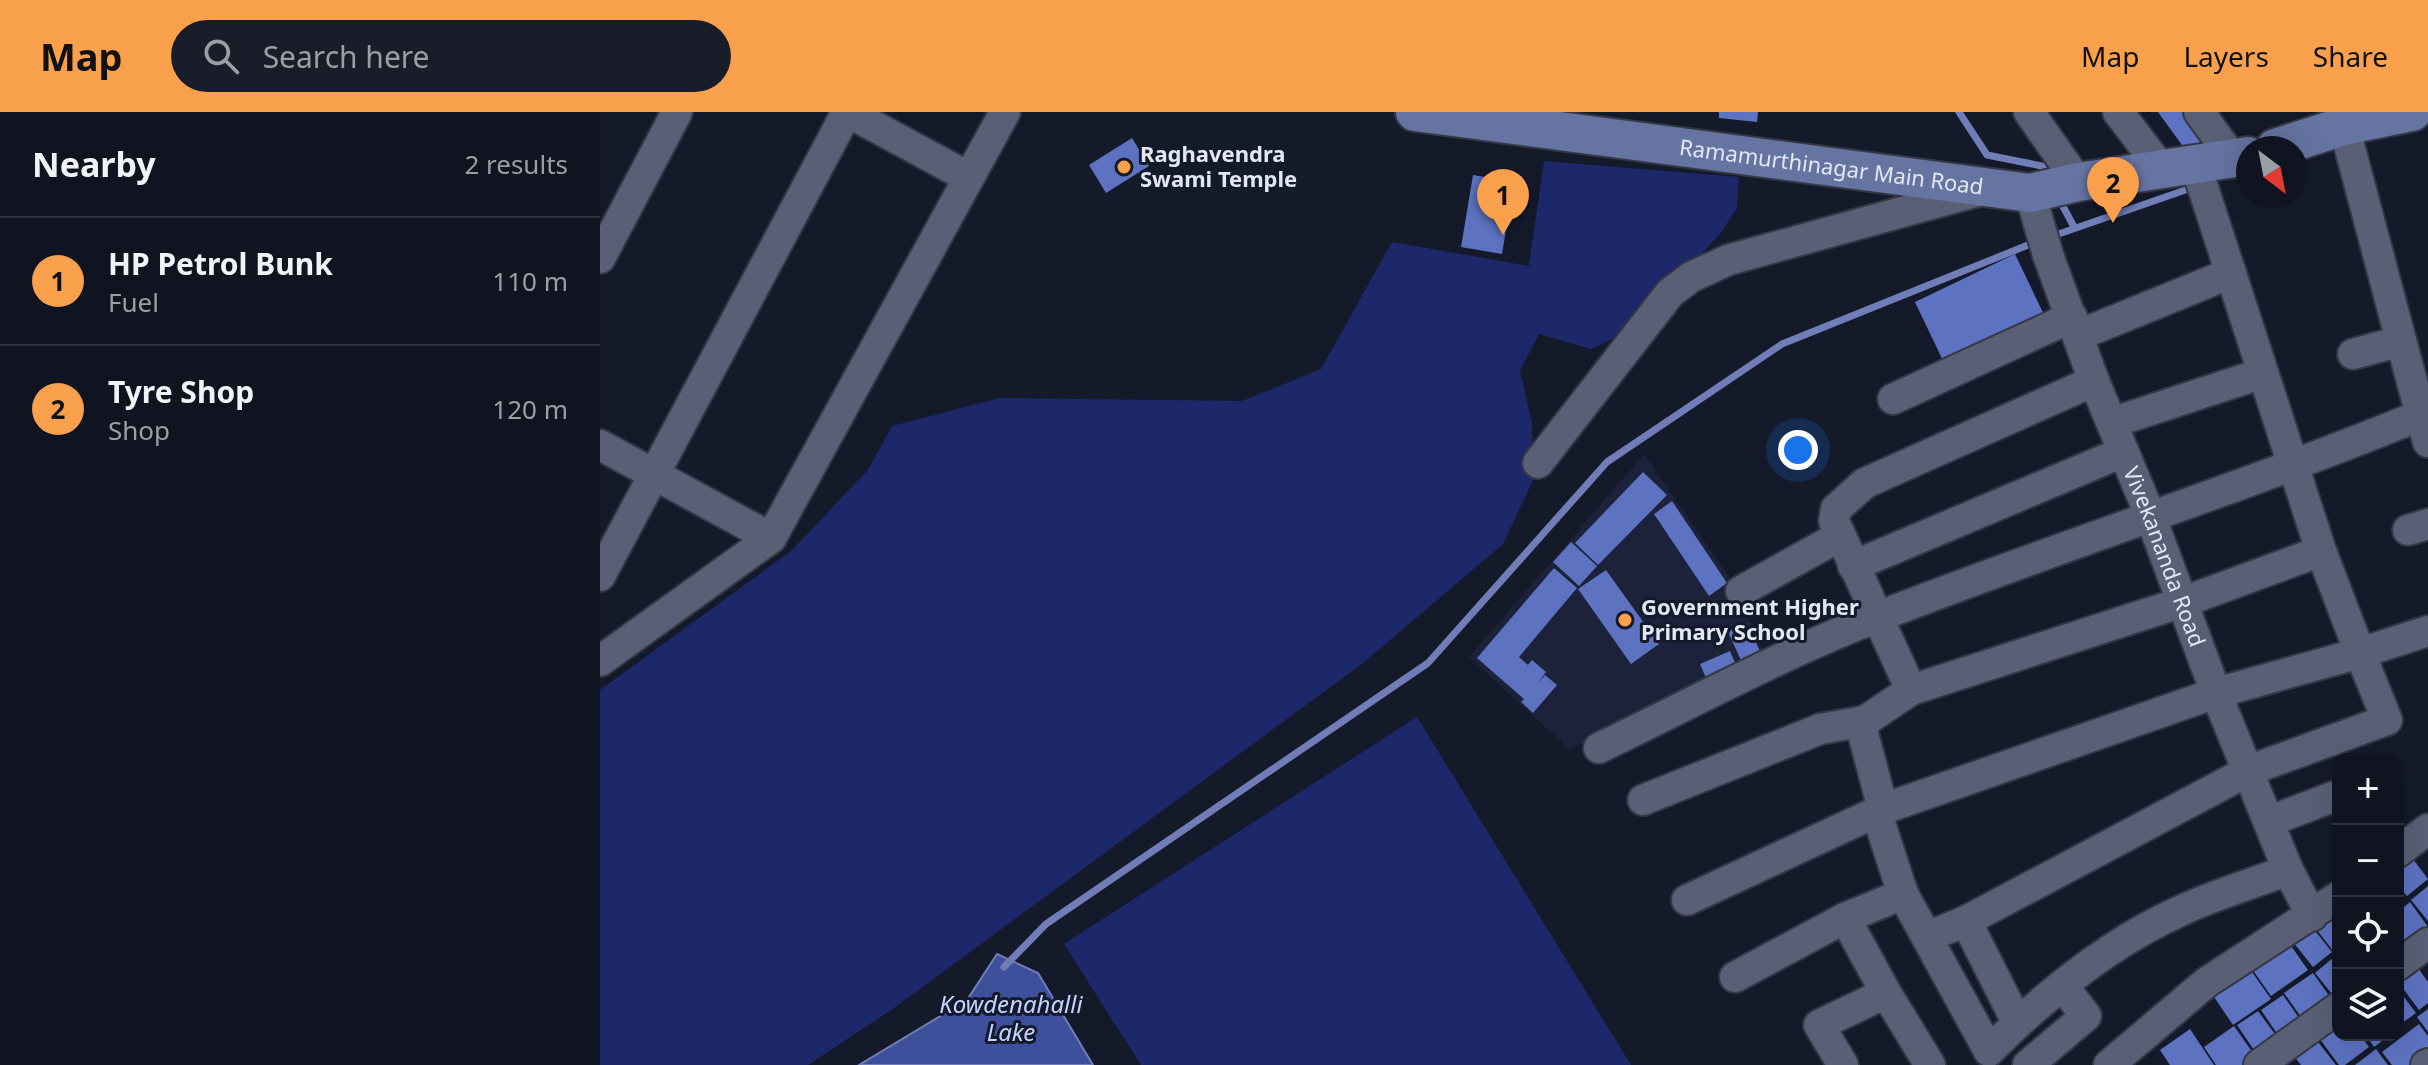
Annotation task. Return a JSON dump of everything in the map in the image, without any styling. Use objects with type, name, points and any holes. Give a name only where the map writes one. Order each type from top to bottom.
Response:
[{"type":"main road","name":"Ramamurthinagar Main Road","points":[[1415,112],[2030,193],[2078,182],[2188,176],[2236,160]]},
{"type":"main road","points":[[2299,136],[2323,124],[2412,112]]},
{"type":"street","points":[[600,258],[677,112]]},
{"type":"street","points":[[600,576],[848,112],[968,177]]},
{"type":"street","points":[[600,661],[771,538],[1005,112]]},
{"type":"street","points":[[2029,112],[2078,182]]},
{"type":"street","points":[[1927,937],[1966,921],[2250,770],[2387,720],[2321,551],[2231,273],[2188,176],[2118,112]]},
{"type":"street","points":[[2199,112],[2236,153]]},
{"type":"street","points":[[1599,748],[1876,617],[2150,515],[2295,466],[2424,428],[2401,341],[2323,124]]},
{"type":"street","points":[[1538,463],[1670,293],[1691,277],[1728,260],[1988,188]]},
{"type":"street","name":"Vivekananda Road","points":[[2030,193],[2048,255],[2094,381],[2114,422],[2216,693],[2250,770],[2288,870],[2312,916]]},
{"type":"street","points":[[1893,399],[2076,326],[2231,273]]},
{"type":"street","points":[[2353,354],[2401,341]]},
{"type":"street","points":[[2114,422],[2263,373]]},
{"type":"street","points":[[1911,690],[1840,536],[1834,521],[1836,509],[1865,483],[2094,381]]},
{"type":"street","points":[[600,445],[771,538]]},
{"type":"street","points":[[1853,566],[2123,452]]},
{"type":"street","points":[[1741,591],[1840,536]]},
{"type":"street","points":[[1643,800],[1820,729],[1860,722],[1911,690],[2183,602],[2321,551]]},
{"type":"street","points":[[1687,900],[1880,810],[2216,693],[2428,631]]},
{"type":"street","points":[[1860,722],[1903,894],[1989,1051],[2017,1022],[2102,953],[2178,912],[2288,870]]},
{"type":"street","points":[[2270,821],[2332,797]]},
{"type":"street","points":[[2404,847],[2428,829]]},
{"type":"street","points":[[1735,977],[1845,918],[1903,894]]},
{"type":"street","points":[[2109,1065],[2207,982],[2332,901]]},
{"type":"street","points":[[1845,918],[1930,1065]]},
{"type":"street","points":[[1966,921],[2017,1022]]},
{"type":"street","points":[[2404,961],[2428,943]]},
{"type":"street","points":[[2028,1065],[2086,1016],[2062,985]]},
{"type":"street","points":[[1843,1065],[1819,1025],[1886,993]]},
{"type":"street","points":[[2259,1065],[2332,1012]]},
{"type":"shaded area","points":[[1544,161],[1739,177],[1737,208],[1720,234],[1628,332],[1591,349],[1539,334],[1520,370],[1532,424],[1533,480],[1503,544],[1363,663],[894,1008],[808,1065],[600,1065],[600,690],[791,551],[868,470],[892,426],[1000,398],[1242,401],[1321,369],[1392,242],[1529,266]]},
{"type":"shaded area","name":"Government Higher Primary School","points":[[1644,454],[1734,584],[1768,661],[1569,749],[1469,657]]},
{"type":"shaded area","points":[[1417,717],[1631,1065],[1141,1065],[1064,944]]},
{"type":"water","name":"Kowdenahalli Lake","points":[[997,954],[1038,973],[1093,1065],[859,1065],[967,1000]]},
{"type":"building","points":[[1719,112],[1758,112],[1757,122],[1719,118]]},
{"type":"building","points":[[2158,112],[2196,112],[2212,133],[2187,152]]},
{"type":"building","points":[[1132,138],[1149,166],[1106,193],[1089,165]]},
{"type":"building","points":[[1473,175],[1514,182],[1502,254],[1461,247]]},
{"type":"building","points":[[2015,254],[2046,319],[1946,367],[1915,302]]},
{"type":"building","points":[[1643,472],[1667,495],[1598,565],[1575,543]]},
{"type":"building","points":[[1672,501],[1727,583],[1709,596],[1654,514]]},
{"type":"building","points":[[1571,542],[1597,566],[1579,586],[1553,562]]},
{"type":"building","points":[[1554,568],[1577,588],[1519,657],[1528,665],[1532,660],[1546,672],[1538,683],[1545,675],[1557,685],[1533,713],[1521,702],[1524,699],[1477,658]]},
{"type":"building","points":[[1606,570],[1659,644],[1631,664],[1578,589]]},
{"type":"building","points":[[1747,623],[1764,660],[1745,669],[1728,632]]},
{"type":"building","points":[[1730,651],[1739,672],[1709,685],[1700,664]]},
{"type":"building","points":[[2410,855],[2428,879],[2407,896],[2404,893],[2404,860]]},
{"type":"building","points":[[2428,886],[2428,921],[2411,900]]},
{"type":"building","points":[[2410,902],[2428,927],[2407,944],[2404,941],[2404,907]]},
{"type":"building","points":[[2332,910],[2332,949],[2313,925]]},
{"type":"building","points":[[2312,927],[2332,952],[2313,967],[2293,942]]},
{"type":"building","points":[[2289,943],[2308,970],[2271,996],[2252,969]]},
{"type":"building","points":[[2332,959],[2332,994],[2315,973]]},
{"type":"building","points":[[2418,968],[2428,982],[2428,1003],[2419,1010],[2404,990],[2404,979]]},
{"type":"building","points":[[2252,972],[2271,999],[2233,1025],[2212,994]]},
{"type":"building","points":[[2313,973],[2332,1000],[2332,1006],[2306,1024],[2284,993]]},
{"type":"building","points":[[2283,995],[2304,1025],[2282,1041],[2261,1010]]},
{"type":"building","points":[[2404,997],[2416,1013],[2404,1022]]},
{"type":"building","points":[[2428,1009],[2428,1032],[2417,1017]]},
{"type":"building","points":[[2258,1011],[2280,1041],[2258,1056],[2237,1025]]},
{"type":"building","points":[[2419,1024],[2428,1036],[2428,1055],[2414,1065],[2392,1065],[2382,1052],[2397,1041],[2404,1041],[2404,1035]]},
{"type":"building","points":[[2234,1026],[2258,1060],[2252,1065],[2216,1065],[2204,1047]]},
{"type":"building","points":[[2332,1028],[2332,1041],[2364,1041],[2369,1047],[2345,1065],[2339,1065],[2319,1038]]},
{"type":"building","points":[[2190,1029],[2214,1065],[2170,1065],[2160,1050]]},
{"type":"building","points":[[2315,1038],[2336,1065],[2301,1065],[2293,1055]]},
{"type":"building","points":[[2376,1049],[2388,1065],[2355,1065]]},
{"type":"waterway","points":[[1959,112],[1987,155],[2042,166],[2049,179]]},
{"type":"waterway","points":[[2050,237],[2197,186]]},
{"type":"waterway","points":[[2058,197],[2074,227]]},
{"type":"waterway","points":[[1004,967],[1046,924],[1428,663],[1607,462],[1782,344],[2038,241]]},
{"type":"place","name":"Raghavendra Swami Temple","points":[[1124,167]]},
{"type":"place","name":"Tyre Shop","points":[[2113,223]]},
{"type":"place","name":"HP Petrol Bunk","points":[[1503,235]]},
{"type":"place","name":"Government Higher Primary School","points":[[1625,620]]}]
